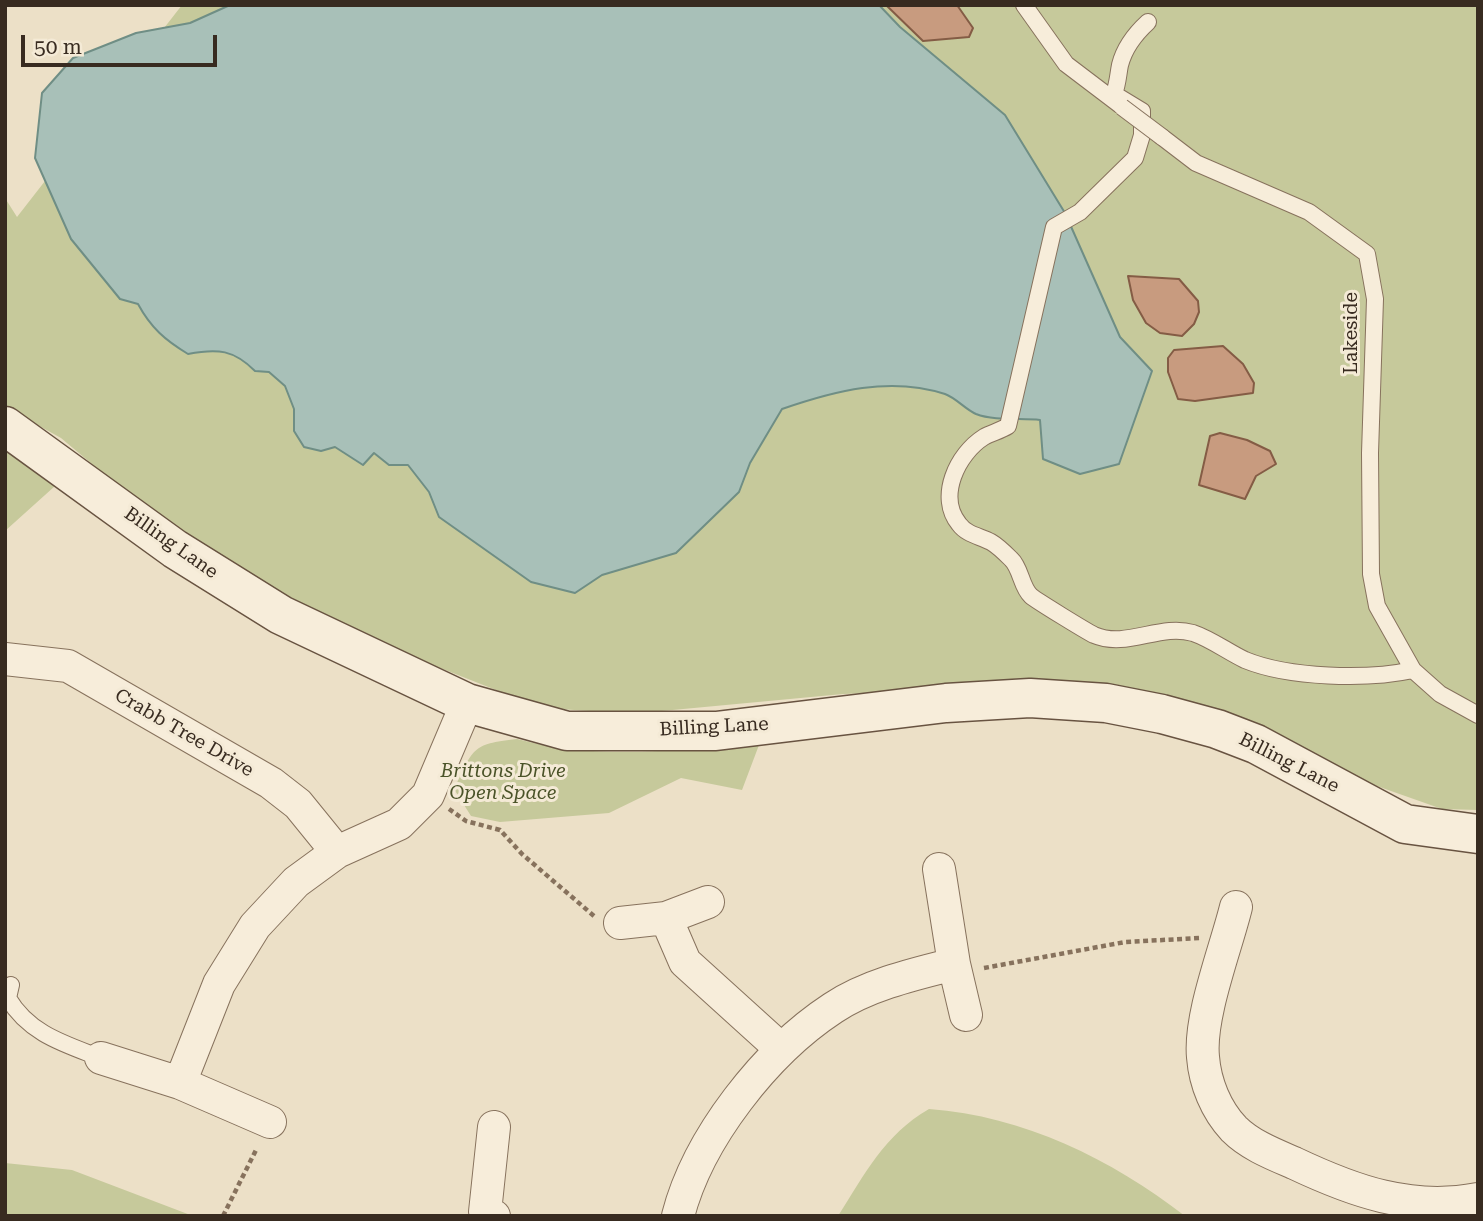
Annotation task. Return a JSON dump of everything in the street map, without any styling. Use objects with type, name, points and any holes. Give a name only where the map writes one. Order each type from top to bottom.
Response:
[{"type":"street","name":"Billing Lane","points":[[5,426],[175,549],[281,615],[467,703],[567,731],[716,731],[946,703],[1018,698],[1106,703],[1173,717],[1256,744],[1405,824],[1478,834]]},
{"type":"street","name":"Crabb Tree Drive","points":[[5,659],[68,666],[271,783],[298,804],[337,852]]},
{"type":"street","points":[[180,1083],[219,984],[255,926],[296,882],[337,852],[399,824],[428,795],[467,703]]},
{"type":"street","points":[[939,869],[954,964],[966,1015]]},
{"type":"street","points":[[620,923],[666,918],[708,902]]},
{"type":"street","points":[[1236,907],[1204,1027],[1203,1055],[1207,1080],[1217,1105],[1235,1129],[1259,1147],[1343,1187],[1379,1198],[1417,1203],[1478,1199]]},
{"type":"street","points":[[666,918],[685,962],[781,1049]]},
{"type":"street","points":[[678,1216],[686,1183],[734,1105],[781,1049],[834,1007],[908,975],[954,964]]},
{"type":"street","points":[[101,1058],[180,1083],[270,1122]]},
{"type":"street","points":[[487,1214],[495,1127]]},
{"type":"lane","name":"Lakeside","points":[[1024,5],[1066,64],[1196,163],[1310,212],[1367,254],[1375,299],[1370,453],[1371,574],[1377,606],[1413,670],[1440,694],[1478,715]]},
{"type":"lane","points":[[1148,22],[1134,35],[1120,65],[1120,80],[1114,94],[1142,111],[1142,135],[1135,158],[1080,212],[1054,227],[1008,426],[984,438],[966,453],[953,476],[948,499],[958,524],[971,535],[990,542],[1014,561],[1030,595],[1093,634],[1114,641],[1172,632],[1192,633],[1247,661],[1346,677],[1379,677],[1413,670]]},
{"type":"lane","points":[[11,985],[8,998],[17,1013],[42,1035],[101,1058]]},
{"type":"path","points":[[428,795],[466,821],[500,830],[601,924],[620,923]]},
{"type":"path","points":[[954,964],[979,968],[1125,942],[1229,938]]},
{"type":"path","points":[[223,1216],[270,1122]]},
{"type":"green space","points":[[182,5],[1478,5],[1478,810],[1442,809],[1357,779],[1278,736],[1185,700],[1096,685],[843,694],[618,713],[560,709],[501,692],[382,645],[270,588],[142,506],[61,438],[5,407],[5,198],[17,217]]},
{"type":"green space","points":[[5,445],[55,486],[5,531]]},
{"type":"green space","name":"Brittons Drive Open Space","points":[[517,739],[547,746],[607,752],[759,745],[742,790],[681,778],[609,813],[500,822],[471,816],[454,789],[470,757],[482,746]]},
{"type":"green space","points":[[929,1109],[999,1121],[1065,1144],[1127,1176],[1185,1216],[838,1216],[888,1143],[913,1119]]},
{"type":"green space","points":[[5,1163],[72,1170],[193,1216],[5,1216]]},
{"type":"water","points":[[230,5],[879,5],[900,27],[1005,115],[1065,213],[1120,337],[1152,371],[1119,464],[1080,474],[1043,459],[1040,420],[983,416],[945,394],[904,386],[842,392],[782,409],[750,463],[739,492],[676,553],[602,575],[575,593],[531,582],[439,517],[429,492],[408,465],[389,465],[374,453],[363,465],[335,447],[321,451],[304,447],[294,431],[294,409],[285,386],[269,372],[255,371],[240,359],[225,352],[188,354],[180,349],[153,327],[138,304],[120,299],[71,239],[35,158],[42,93],[73,58],[136,33],[190,23]]},
{"type":"building","points":[[886,5],[957,5],[973,28],[969,37],[923,41]]},
{"type":"building","points":[[1128,276],[1179,279],[1198,301],[1199,312],[1194,324],[1182,336],[1160,333],[1146,323],[1133,300]]},
{"type":"building","points":[[1223,346],[1243,364],[1254,383],[1253,393],[1195,401],[1178,399],[1168,372],[1168,358],[1174,350]]},
{"type":"building","points":[[1220,433],[1247,440],[1270,451],[1276,464],[1256,476],[1245,499],[1199,485],[1210,436]]}]
